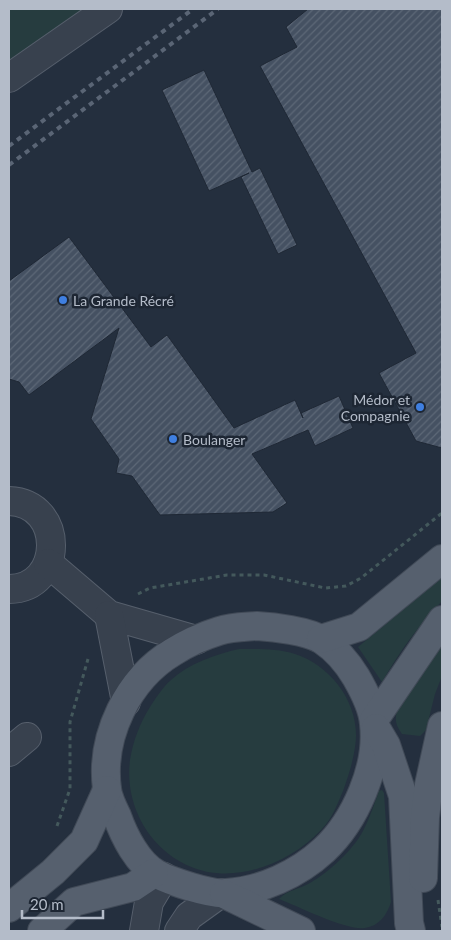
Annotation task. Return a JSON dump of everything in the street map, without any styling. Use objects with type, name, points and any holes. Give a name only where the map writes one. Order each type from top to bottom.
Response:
[{"type":"main road","points":[[321,639],[359,627],[442,559]]},
{"type":"main road","points":[[223,894],[259,888],[284,877],[324,850],[340,832],[355,808],[367,783],[373,752],[374,723],[442,620]]},
{"type":"main road","points":[[301,931],[223,894],[172,882],[159,875],[141,860],[120,827],[107,790],[107,754],[113,724],[146,674],[172,652],[222,630],[257,626],[283,628],[321,639],[346,660],[364,690],[374,723],[386,745],[403,796],[409,924],[412,931]]},
{"type":"main road","points":[[426,931],[422,905],[425,817],[429,786],[442,726]]},
{"type":"main road","points":[[9,908],[53,872],[84,842],[107,790]]},
{"type":"main road","points":[[42,931],[74,902],[133,888],[159,875]]},
{"type":"street","points":[[9,78],[108,9]]},
{"type":"street","points":[[9,501],[26,505],[36,511],[44,519],[52,541],[48,563],[42,573],[33,581],[23,586],[9,589]]},
{"type":"street","points":[[48,563],[109,615],[196,640]]},
{"type":"street","points":[[109,615],[126,702]]},
{"type":"street","points":[[144,931],[149,902],[159,875]]},
{"type":"street","points":[[179,931],[190,916],[223,894]]},
{"type":"green space","points":[[9,9],[93,9],[9,71]]},
{"type":"green space","points":[[442,578],[442,601],[410,639],[382,682],[358,647]]},
{"type":"green space","points":[[442,638],[442,676],[435,694],[426,730],[420,736],[402,734],[398,728],[396,716],[402,699]]},
{"type":"green space","points":[[239,649],[267,649],[288,652],[308,660],[321,668],[342,690],[349,703],[354,717],[355,747],[343,791],[336,807],[325,826],[311,840],[287,857],[259,868],[245,872],[216,873],[196,869],[178,860],[163,849],[150,834],[140,818],[133,800],[129,780],[130,760],[135,739],[143,719],[168,683],[194,664]]},
{"type":"green space","points":[[382,790],[384,793],[391,902],[382,919],[374,925],[365,928],[346,926],[279,899],[317,878],[347,853],[363,831],[379,791]]},
{"type":"building","points":[[308,9],[442,9],[442,448],[416,441],[379,373],[416,353],[260,66],[297,47],[286,27]]},
{"type":"building","points":[[204,70],[252,172],[260,168],[297,245],[278,254],[241,177],[249,173],[209,191],[162,90]]},
{"type":"building","points":[[69,237],[151,347],[167,335],[234,428],[295,400],[303,418],[301,413],[339,396],[353,428],[315,446],[308,430],[252,454],[287,503],[273,512],[160,515],[132,476],[116,473],[119,459],[91,419],[119,328],[29,395],[19,382],[9,379],[9,281]]},
{"type":"railway","points":[[9,146],[193,9]]},
{"type":"railway","points":[[9,165],[218,9]]},
{"type":"place","name":"La Grande Récré","points":[[63,300]]},
{"type":"place","name":"Médor et Compagnie","points":[[420,407]]},
{"type":"place","name":"Boulanger","points":[[173,439]]}]
